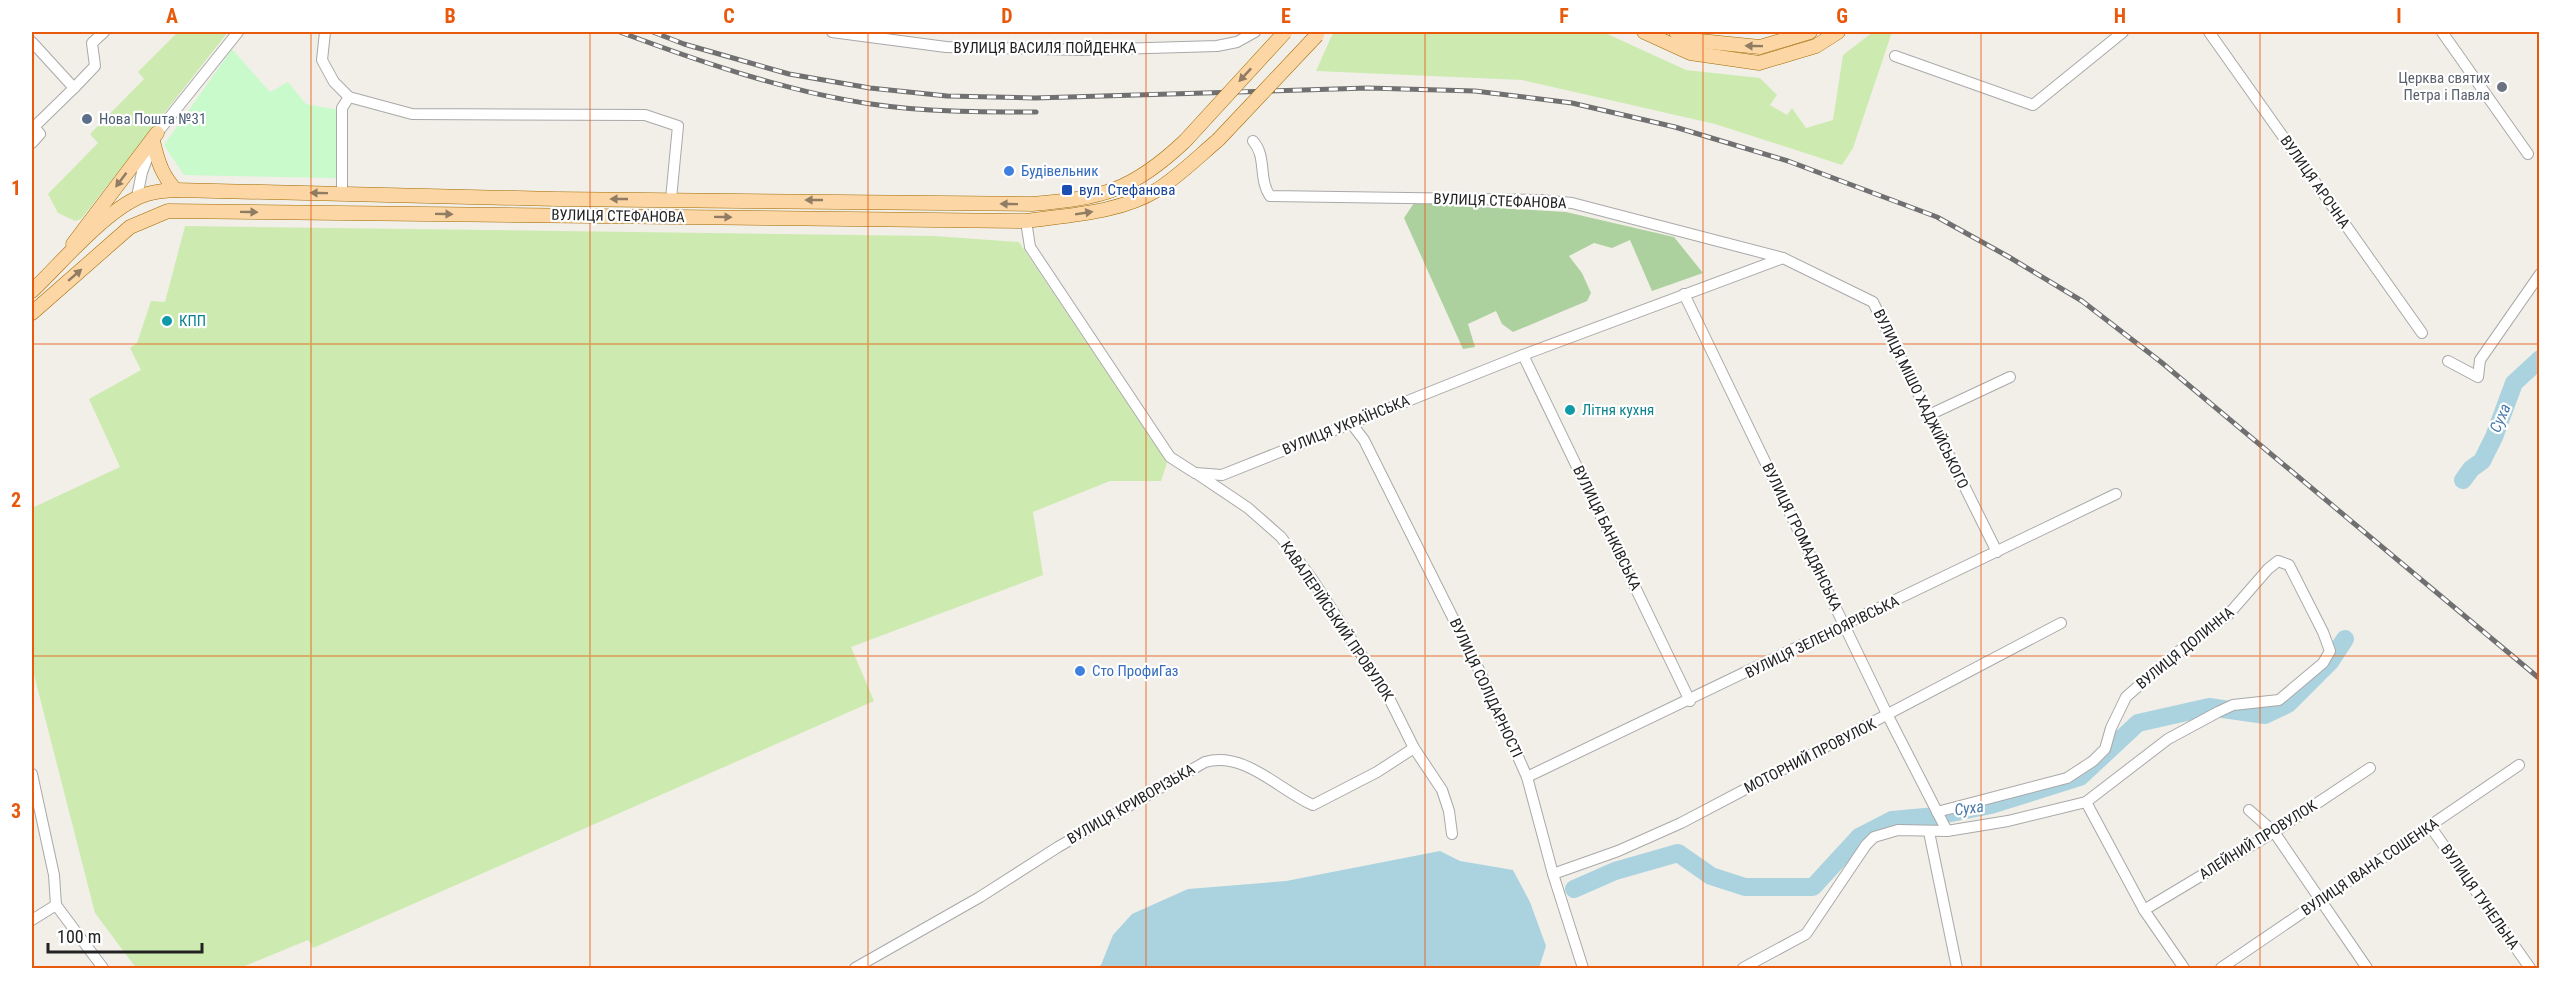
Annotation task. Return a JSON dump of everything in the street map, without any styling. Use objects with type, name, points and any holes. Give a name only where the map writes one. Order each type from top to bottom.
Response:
[{"type":"main road","name":"ВУЛИЦЯ СТЕФАНОВА","points":[[137,197],[176,190],[1032,204],[1067,201],[1116,191],[1141,178],[1162,162],[1185,141],[1285,32]]},
{"type":"main road","points":[[1644,32],[1690,52],[1759,63],[1816,46],[1838,32]]},
{"type":"main road","points":[[1676,32],[1690,40],[1760,48],[1810,32]]},
{"type":"main road","name":"ВУЛИЦЯ СТЕФАНОВА","points":[[32,313],[138,222],[168,211],[1026,220],[1104,209],[1130,202],[1155,190],[1185,170],[1218,140],[1319,33]]},
{"type":"main road","points":[[155,139],[160,168],[167,181],[176,190]]},
{"type":"main road","points":[[60,264],[88,221],[155,139]]},
{"type":"main road","points":[[137,197],[138,222]]},
{"type":"main road","points":[[32,291],[110,216],[137,197]]},
{"type":"main road","points":[[1026,220],[1032,204]]},
{"type":"street","points":[[32,143],[40,134],[34,128],[95,66],[92,43],[104,32]]},
{"type":"street","points":[[137,197],[142,172],[155,139],[238,32]]},
{"type":"street","points":[[325,32],[322,60],[334,82],[349,97],[412,114],[645,115],[678,126],[671,199]]},
{"type":"street","name":"ВУЛИЦЯ ВАСИЛЯ ПОЙДЕНКА","points":[[832,32],[946,47],[1082,50],[1218,46],[1237,42],[1255,32]]},
{"type":"street","points":[[1895,56],[2033,105],[2123,32]]},
{"type":"street","name":"ВУЛИЦЯ АРОЧНА","points":[[2209,32],[2422,333]]},
{"type":"street","points":[[2442,32],[2528,154]]},
{"type":"street","points":[[32,42],[74,88]]},
{"type":"street","points":[[342,194],[342,108],[349,97]]},
{"type":"street","name":"ВУЛИЦЯ СТЕФАНОВА","points":[[1253,141],[1260,148],[1265,189],[1270,196],[1540,200],[1572,203],[1783,258]]},
{"type":"street","points":[[1026,220],[1030,247],[1170,457],[1195,473]]},
{"type":"street","name":"ВУЛИЦЯ УКРАЇНСЬКА","points":[[1195,473],[1222,475],[1523,355],[1783,258]]},
{"type":"street","name":"ВУЛИЦЯ МІШО ХАДЖІЙСЬКОГО","points":[[1783,258],[1873,302],[1997,552]]},
{"type":"street","points":[[2448,361],[2478,377],[2480,360],[2540,274]]},
{"type":"street","name":"ВУЛИЦЯ ГРОМАДЯНСЬКА","points":[[1684,294],[1888,716],[1946,829]]},
{"type":"street","name":"ВУЛИЦЯ БАНКІВСЬКА","points":[[1523,355],[1690,701]]},
{"type":"street","points":[[1929,415],[2010,377]]},
{"type":"street","name":"ВУЛИЦЯ СОЛІДАРНОСТІ","points":[[1351,423],[1364,440],[1482,676],[1527,777],[1553,874],[1583,969]]},
{"type":"street","name":"КАВАЛЕРІЙСЬКИЙ ПРОВУЛОК","points":[[1195,473],[1248,508],[1281,537],[1387,694],[1414,748],[1442,790],[1449,811],[1452,834]]},
{"type":"street","name":"ВУЛИЦЯ ЗЕЛЕНОЯРІВСЬКА","points":[[1527,777],[1690,701],[2116,494]]},
{"type":"street","name":"ВУЛИЦЯ ДОЛИННА","points":[[1937,812],[2067,778],[2093,761],[2105,749],[2111,728],[2126,697],[2175,654],[2228,615],[2268,569],[2278,561],[2289,565],[2330,651],[2323,663],[2279,700],[2233,705],[2168,739],[2086,802]]},
{"type":"street","name":"МОТОРНИЙ ПРОВУЛОК","points":[[1553,874],[1618,851],[1681,823],[2061,623]]},
{"type":"street","name":"ВУЛИЦЯ КРИВОРІЗЬКА","points":[[855,969],[1205,762],[1217,759],[1229,760],[1249,767],[1313,805],[1377,772],[1414,748]]},
{"type":"street","name":"ВУЛИЦЯ ІВАНА СОШЕНКА","points":[[2221,969],[2519,765]]},
{"type":"street","name":"АЛЕЙНИЙ ПРОВУЛОК","points":[[2144,910],[2274,832],[2370,768]]},
{"type":"street","points":[[32,774],[54,875],[56,905],[103,969]]},
{"type":"street","points":[[1749,967],[1806,934],[1866,845],[1874,837],[1898,830],[1929,832],[2008,820],[2086,802],[2144,910],[2184,969]]},
{"type":"street","points":[[2249,810],[2274,832],[2367,969]]},
{"type":"street","name":"ВУЛИЦЯ ТУНЕЛЬНА","points":[[2430,826],[2530,969]]},
{"type":"street","points":[[1929,832],[1957,969]]},
{"type":"street","points":[[32,920],[56,905]]},
{"type":"green space","points":[[178,32],[228,32],[81,219],[75,221],[58,213],[48,194],[98,143],[90,134],[144,79],[138,72]]},
{"type":"green space","points":[[1337,32],[1603,32],[1686,70],[1760,78],[1777,95],[1770,105],[1787,115],[1792,108],[1806,128],[1833,120],[1843,55],[1873,32],[1892,32],[1853,148],[1842,165],[1715,124],[1522,80],[1316,71],[1332,35]]},
{"type":"green space","points":[[232,49],[270,92],[288,82],[306,104],[339,110],[336,178],[184,175],[164,145]]},
{"type":"green space","points":[[1414,203],[1566,212],[1674,237],[1703,273],[1652,291],[1630,240],[1612,248],[1594,243],[1569,256],[1582,273],[1591,293],[1587,301],[1513,332],[1502,324],[1496,311],[1468,324],[1475,347],[1463,349],[1404,218]]},
{"type":"green space","points":[[185,226],[934,236],[1019,242],[1167,463],[1161,481],[1110,481],[1033,512],[1043,575],[851,647],[874,701],[313,948],[308,940],[240,968],[136,968],[95,913],[32,667],[32,508],[120,467],[89,399],[141,370],[130,348],[137,343],[151,301],[165,302]]},
{"type":"water","points":[[1440,851],[1460,861],[1513,870],[1530,902],[1546,946],[1539,968],[1096,968],[1101,965],[1113,935],[1132,914],[1188,889],[1286,881]]},
{"type":"waterway","name":"Суха","points":[[2463,480],[2471,469],[2482,461],[2494,437],[2514,383],[2540,359]]},
{"type":"waterway","name":"Суха","points":[[1574,889],[1615,871],[1678,853],[1711,876],[1745,887],[1813,887],[1859,837],[1892,820],[1936,816],[1991,805],[2080,777],[2138,723],[2209,707],[2265,715],[2288,704],[2330,662],[2345,639]]},
{"type":"railway","points":[[620,32],[680,54],[776,84],[840,99],[891,107],[932,110],[1036,112]]},
{"type":"railway","points":[[653,32],[684,44],[789,74],[870,88],[947,96],[1035,98],[1368,88],[1475,91],[1572,103],[1675,127],[1788,161],[1937,217],[2082,301],[2161,362],[2540,679]]},
{"type":"place","name":"Церква святих Петра і Павла","points":[[2502,87]]},
{"type":"place","name":"Нова Пошта №31","points":[[87,119]]},
{"type":"place","name":"Будівельник","points":[[1009,171]]},
{"type":"place","name":"вул. Стефанова","points":[[1067,190]]},
{"type":"place","name":"КПП","points":[[167,321]]},
{"type":"place","name":"Літня кухня","points":[[1570,410]]},
{"type":"place","name":"Сто ПрофиГаз","points":[[1080,671]]}]
